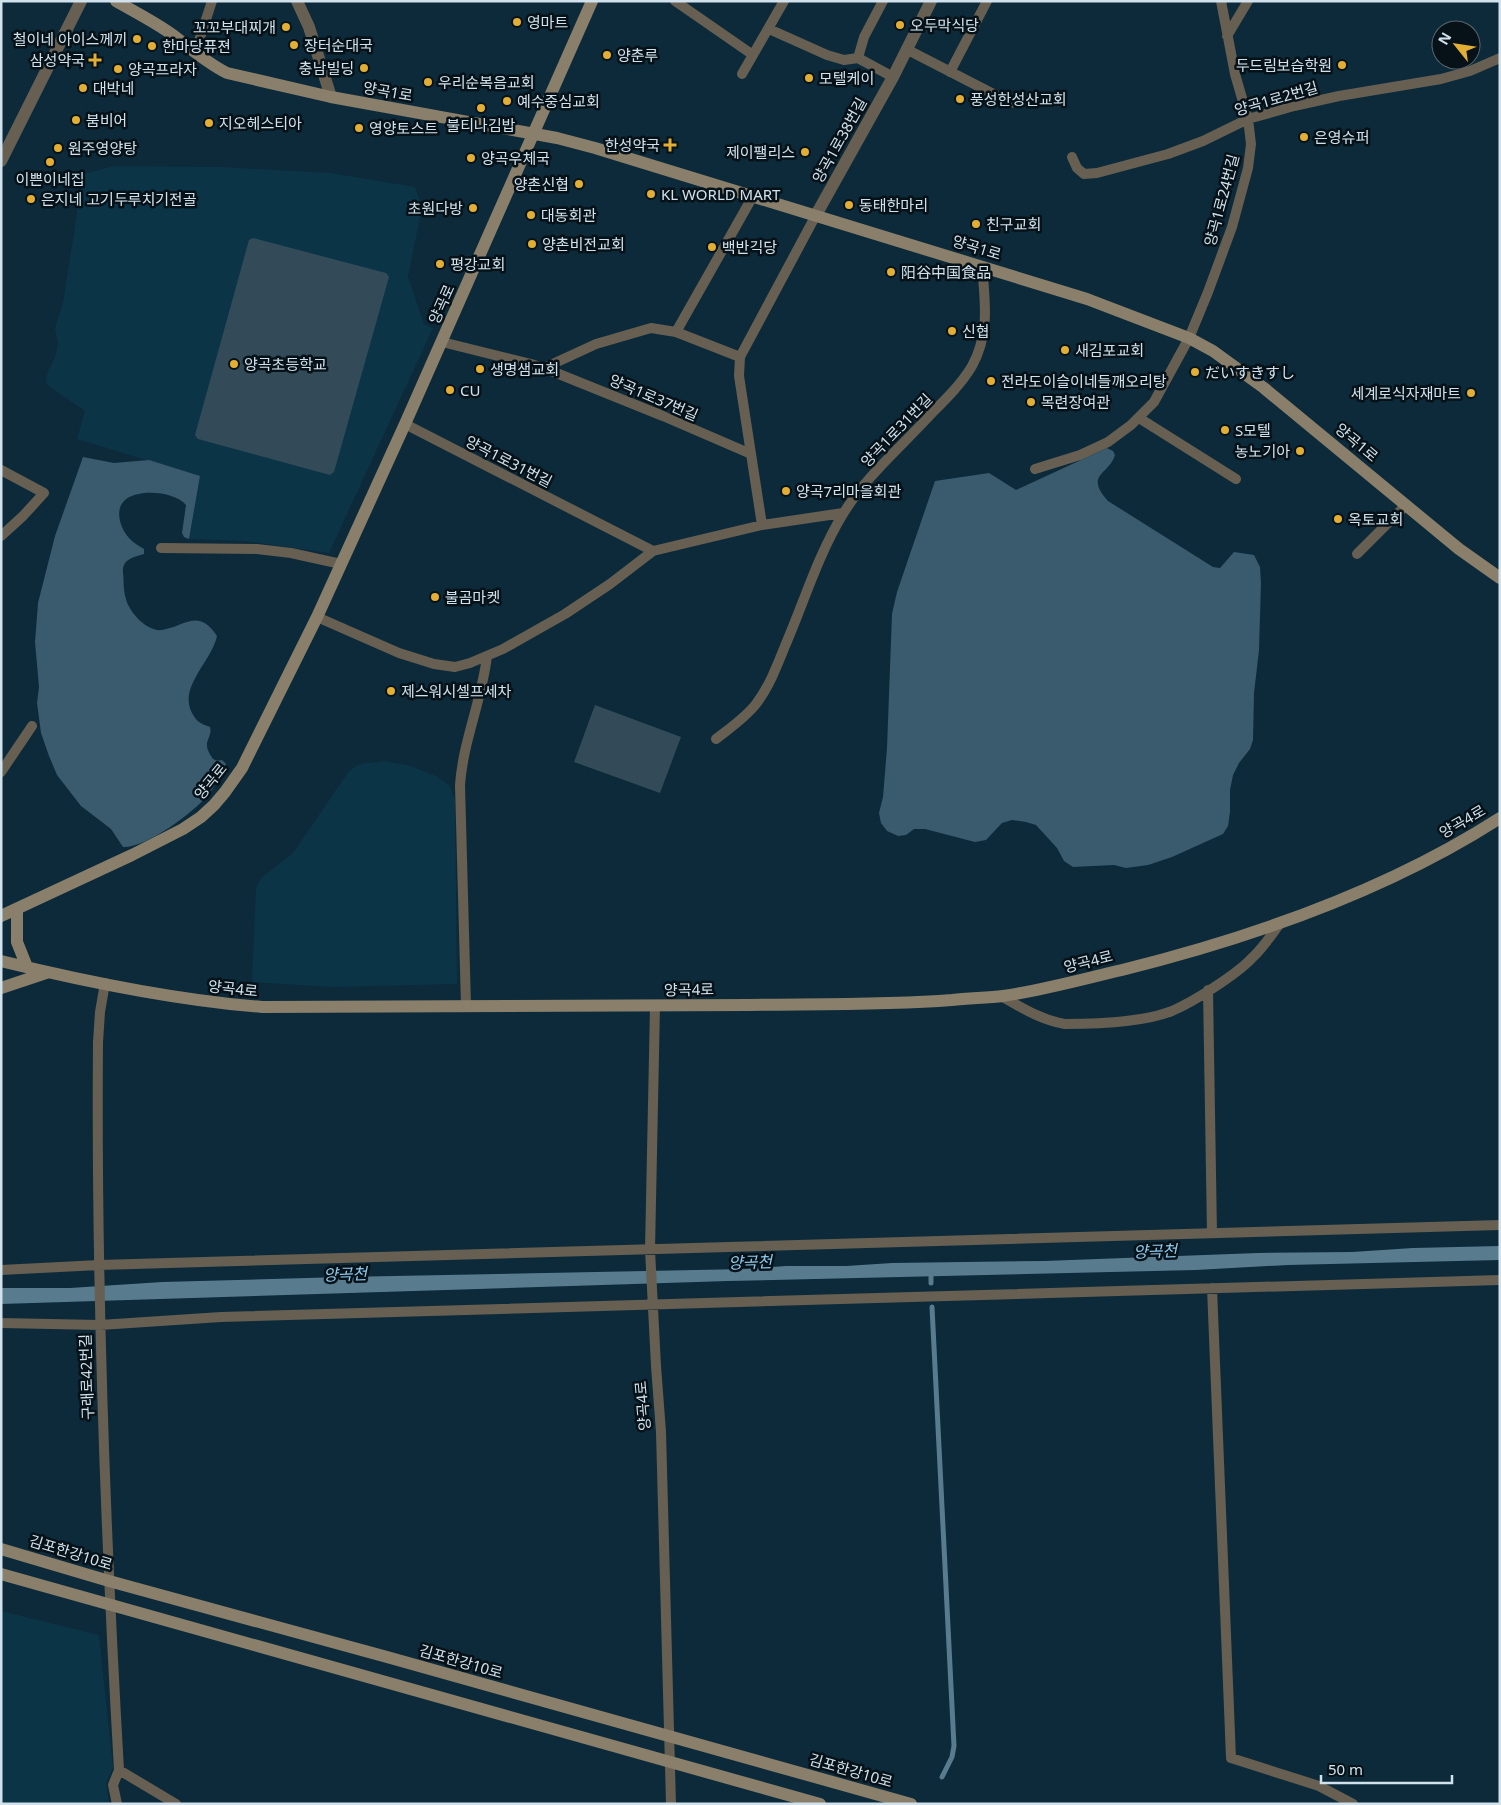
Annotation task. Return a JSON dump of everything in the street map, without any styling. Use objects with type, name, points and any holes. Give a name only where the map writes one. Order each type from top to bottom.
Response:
[{"type":"street","points":[[1,161],[81,1]]},
{"type":"street","name":"양곡1로","points":[[116,1],[160,26],[195,53],[227,73],[331,97],[535,134],[595,148],[1087,299],[1189,338],[1213,351],[1264,388],[1459,549],[1500,578]]},
{"type":"street","points":[[297,1],[309,26],[331,97]]},
{"type":"street","name":"양곡로","points":[[1,916],[160,842],[201,817],[225,792],[242,768],[317,617],[535,134],[567,55],[592,1]]},
{"type":"street","name":"양곡1로38번길","points":[[816,215],[893,77],[932,1]]},
{"type":"street","name":"양곡4로","points":[[1,961],[46,972],[163,995],[216,1003],[262,1007],[655,1006],[916,1002],[1001,996],[1050,987],[1154,962],[1281,922],[1409,869],[1500,818]]},
{"type":"street","points":[[17,910],[17,942],[27,967]]},
{"type":"street","points":[[1,988],[46,972]]},
{"type":"street","name":"김포한강10로","points":[[1,1549],[109,1581],[911,1804]]},
{"type":"street","points":[[1,1574],[820,1804]]},
{"type":"lane","points":[[195,53],[212,1]]},
{"type":"lane","points":[[675,1],[753,55]]},
{"type":"lane","points":[[742,74],[784,1]]},
{"type":"lane","points":[[858,58],[864,37],[883,1]]},
{"type":"lane","points":[[950,72],[987,1]]},
{"type":"lane","name":"양곡1로24번길","points":[[1189,338],[1232,227],[1248,168],[1251,144],[1248,119],[1235,74],[1221,1]]},
{"type":"lane","points":[[1227,36],[1248,1]]},
{"type":"lane","points":[[769,29],[827,55],[844,60],[858,58],[893,77]]},
{"type":"lane","points":[[906,49],[1011,103]]},
{"type":"lane","name":"양곡1로2번길","points":[[1072,157],[1077,168],[1084,174],[1097,173],[1168,154],[1203,141],[1248,119],[1339,96],[1441,79],[1470,71],[1500,58]]},
{"type":"lane","points":[[676,332],[753,196]]},
{"type":"lane","points":[[762,525],[739,376],[740,357],[816,215]]},
{"type":"lane","name":"양곡1로31번길","points":[[716,739],[738,722],[757,703],[774,672],[826,544],[844,513],[870,479],[951,394],[972,366],[981,346],[985,328],[982,266]]},
{"type":"lane","points":[[544,368],[596,344],[651,328],[676,332],[740,357]]},
{"type":"lane","points":[[1035,469],[1080,455],[1108,442],[1138,418],[1154,402],[1189,338]]},
{"type":"lane","name":"양곡1로37번길","points":[[442,342],[544,368],[664,416],[751,454]]},
{"type":"lane","points":[[1138,418],[1236,479]]},
{"type":"lane","name":"양곡1로31번길","points":[[405,424],[653,551]]},
{"type":"lane","points":[[1,470],[44,493],[24,516],[1,536]]},
{"type":"lane","points":[[1357,554],[1406,505]]},
{"type":"lane","points":[[317,617],[399,653],[434,664],[455,667],[503,649],[565,614],[610,584],[653,551],[762,525],[844,513]]},
{"type":"lane","points":[[162,548],[257,549],[290,553],[340,564]]},
{"type":"lane","points":[[466,1006],[460,786],[463,756],[483,684],[487,656]]},
{"type":"lane","points":[[1,772],[18,750],[32,726]]},
{"type":"lane","points":[[1001,996],[1038,1016],[1052,1022],[1065,1024],[1150,1017],[1188,1003],[1235,972],[1252,959],[1281,922]]},
{"type":"lane","name":"구래로42번길","points":[[105,983],[100,1012],[98,1042],[99,1265],[109,1581],[119,1770],[113,1785],[117,1804]]},
{"type":"lane","points":[[1208,990],[1212,1233]]},
{"type":"lane","name":"양곡4로","points":[[655,1006],[650,1250],[661,1432],[671,1804]]},
{"type":"lane","points":[[1,1270],[99,1265],[1500,1225]]},
{"type":"lane","points":[[1,1323],[100,1325],[231,1317],[1500,1280]]},
{"type":"lane","points":[[1212,1288],[1230,1758],[1319,1786],[1353,1804]]},
{"type":"lane","points":[[119,1770],[176,1804]]},
{"type":"shaded area","name":"양곡초등학교","points":[[114,166],[222,167],[330,173],[415,187],[422,207],[408,277],[424,324],[433,328],[329,553],[246,541],[189,539],[200,476],[77,439],[85,411],[46,384],[47,374],[56,355],[58,343],[55,328],[63,303],[83,174]]},
{"type":"shaded area","points":[[253,238],[386,273],[389,277],[334,472],[330,475],[198,439],[195,435],[249,240]]},
{"type":"shaded area","points":[[1107,448],[1113,451],[1115,455],[1112,462],[1100,475],[1098,485],[1108,501],[1213,567],[1220,568],[1234,552],[1254,555],[1260,567],[1259,650],[1254,693],[1253,740],[1250,749],[1239,763],[1233,775],[1230,790],[1228,826],[1223,834],[1172,857],[1148,865],[1126,868],[1114,865],[1073,867],[1064,861],[1057,848],[1036,825],[1026,822],[1012,820],[1002,823],[986,840],[975,842],[925,829],[914,829],[906,835],[898,836],[887,831],[881,823],[879,813],[883,797],[887,748],[892,614],[897,592],[935,481],[989,473],[1016,490]]},
{"type":"shaded area","points":[[83,457],[114,463],[149,460],[200,476],[189,539],[184,537],[182,533],[186,505],[181,500],[165,494],[146,493],[130,497],[121,505],[119,515],[124,532],[132,541],[144,549],[144,554],[129,559],[124,564],[124,589],[131,610],[150,628],[162,630],[191,621],[198,621],[204,623],[217,636],[209,655],[192,684],[189,703],[192,713],[197,720],[210,727],[207,747],[211,756],[214,760],[222,760],[226,764],[211,792],[192,811],[156,836],[133,846],[123,847],[111,829],[81,806],[57,775],[41,733],[37,703],[39,687],[35,642],[38,603],[55,536]]},
{"type":"shaded area","points":[[595,705],[681,737],[660,793],[574,762]]},
{"type":"shaded area","points":[[384,761],[411,766],[436,776],[449,785],[455,799],[457,984],[332,987],[252,982],[256,888],[261,878],[293,853],[349,771],[360,764]]},
{"type":"shaded area","points":[[1500,1246],[1500,1260],[1288,1265],[1196,1270],[728,1281],[1,1304],[1,1288],[70,1288],[162,1282],[343,1277],[1044,1261]]},
{"type":"shaded area","points":[[1,1611],[99,1635],[113,1768],[106,1783],[109,1804],[1,1804]]},
{"type":"waterway","points":[[931,1271],[931,1283]]},
{"type":"waterway","points":[[932,1307],[954,1746],[952,1757],[942,1777]]},
{"type":"place","name":"영마트","points":[[517,22]]},
{"type":"place","name":"오두막식당","points":[[900,25]]},
{"type":"place","name":"꼬꼬부대찌개","points":[[286,27]]},
{"type":"place","name":"철이네 아이스께끼","points":[[137,39]]},
{"type":"place","name":"장터순대국","points":[[294,45]]},
{"type":"place","name":"한마당퓨젼","points":[[152,46]]},
{"type":"place","name":"양춘루","points":[[607,55]]},
{"type":"place","name":"삼성약국","points":[[95,60]]},
{"type":"place","name":"두드림보습학원","points":[[1342,65]]},
{"type":"place","name":"충남빌딩","points":[[364,68]]},
{"type":"place","name":"양곡프라자","points":[[118,69]]},
{"type":"place","name":"모텔케이","points":[[809,78]]},
{"type":"place","name":"우리순복음교회","points":[[428,82]]},
{"type":"place","name":"대박네","points":[[83,88]]},
{"type":"place","name":"풍성한성산교회","points":[[960,99]]},
{"type":"place","name":"예수중심교회","points":[[507,101]]},
{"type":"place","name":"불티나김밥","points":[[481,108]]},
{"type":"place","name":"붐비어","points":[[76,120]]},
{"type":"place","name":"지오헤스티아","points":[[209,123]]},
{"type":"place","name":"영양토스트","points":[[359,128]]},
{"type":"place","name":"은영슈퍼","points":[[1304,137]]},
{"type":"place","name":"한성약국","points":[[670,145]]},
{"type":"place","name":"원주영양탕","points":[[58,148]]},
{"type":"place","name":"제이팰리스","points":[[805,152]]},
{"type":"place","name":"양곡우체국","points":[[471,158]]},
{"type":"place","name":"이쁜이네집","points":[[50,162]]},
{"type":"place","name":"양촌신협","points":[[579,184]]},
{"type":"place","name":"KL WORLD MART","points":[[651,194]]},
{"type":"place","name":"은지네 고기두루치기전골","points":[[31,199]]},
{"type":"place","name":"동태한마리","points":[[849,205]]},
{"type":"place","name":"초원다방","points":[[473,208]]},
{"type":"place","name":"대동회관","points":[[531,215]]},
{"type":"place","name":"친구교회","points":[[976,224]]},
{"type":"place","name":"양촌비전교회","points":[[532,244]]},
{"type":"place","name":"백반긱당","points":[[712,247]]},
{"type":"place","name":"평강교회","points":[[440,264]]},
{"type":"place","name":"阳谷中国食品","points":[[891,272]]},
{"type":"place","name":"신협","points":[[952,331]]},
{"type":"place","name":"새김포교회","points":[[1065,350]]},
{"type":"place","name":"양곡초등학교","points":[[234,364]]},
{"type":"place","name":"생명샘교회","points":[[480,369]]},
{"type":"place","name":"だいすきすし","points":[[1195,372]]},
{"type":"place","name":"전라도이슬이네들깨오리탕","points":[[991,381]]},
{"type":"place","name":"CU","points":[[450,390]]},
{"type":"place","name":"세계로식자재마트","points":[[1471,393]]},
{"type":"place","name":"목련장여관","points":[[1031,402]]},
{"type":"place","name":"S모텔","points":[[1225,430]]},
{"type":"place","name":"농노기아","points":[[1300,451]]},
{"type":"place","name":"양곡7리마을회관","points":[[786,491]]},
{"type":"place","name":"옥토교회","points":[[1338,519]]},
{"type":"place","name":"불곰마켓","points":[[435,597]]},
{"type":"place","name":"제스워시셀프세차","points":[[391,691]]},
{"type":"water label","name":"양곡천","points":[[1155,1251]]},
{"type":"water label","name":"양곡천","points":[[750,1262]]},
{"type":"water label","name":"양곡천","points":[[345,1274]]}]
